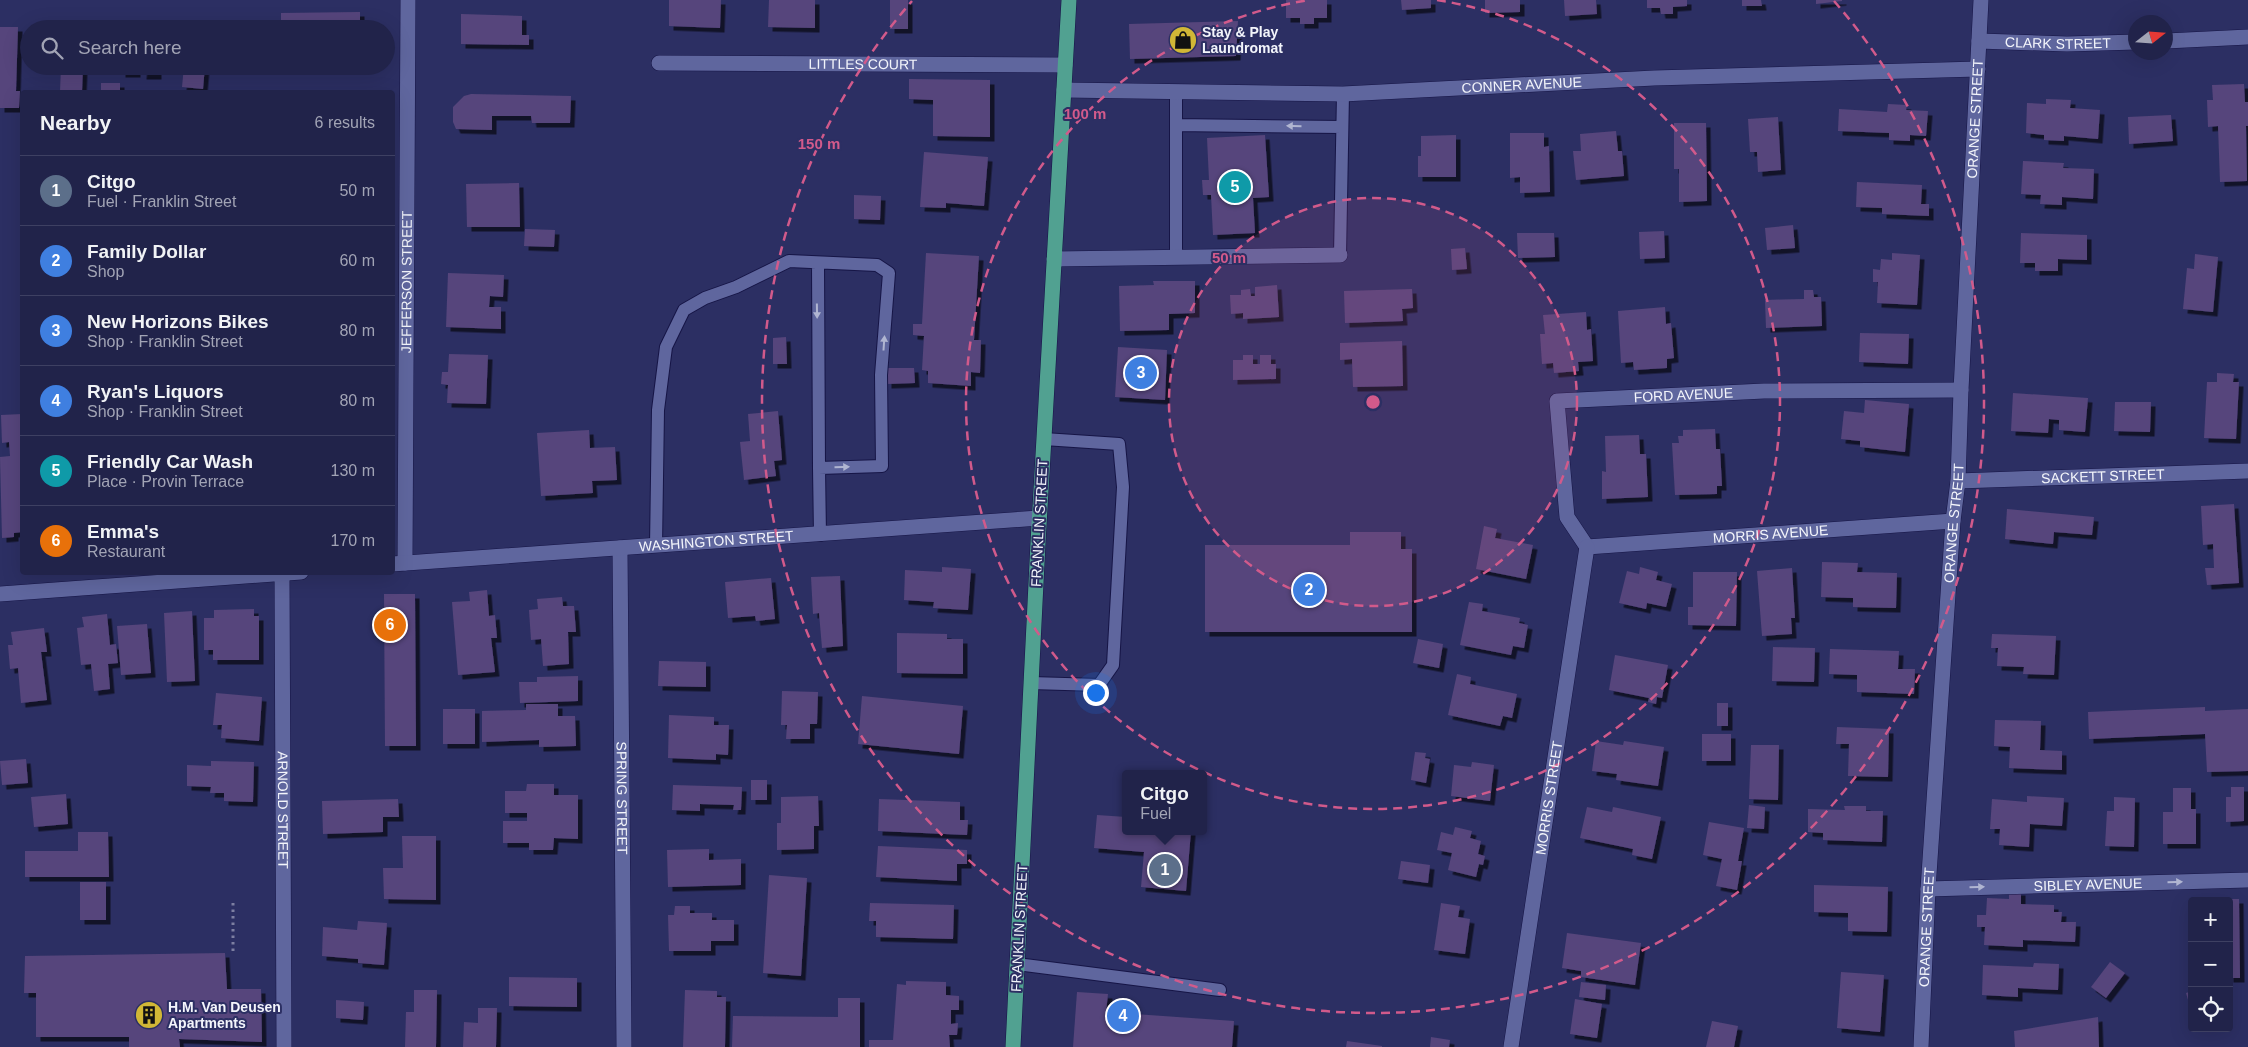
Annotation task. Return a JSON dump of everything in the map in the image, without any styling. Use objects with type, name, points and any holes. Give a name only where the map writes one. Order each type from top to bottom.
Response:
[{"type":"main road","name":"FRANKLIN STREET","points":[[1013,1047],[1044,439],[1069,0]]},
{"type":"street","name":"JEFFERSON STREET","points":[[399,563],[408,0]]},
{"type":"street","name":"ORANGE STREET","points":[[1921,1047],[1928,889],[1958,481],[1981,0]]},
{"type":"street","points":[[2173,40],[2248,38]]},
{"type":"street","name":"CLARK STREET","points":[[1979,41],[2067,44],[2128,42]]},
{"type":"street","name":"LITTLES COURT","points":[[659,63],[1065,65]]},
{"type":"street","name":"CONNER AVENUE","points":[[1064,90],[1343,94],[1654,78],[1978,69]]},
{"type":"street","points":[[1054,259],[1340,255]]},
{"type":"street","name":"FORD AVENUE","points":[[1587,547],[1567,517],[1557,401],[1764,391],[1961,390]]},
{"type":"street","name":"SACKETT STREET","points":[[1958,481],[2248,470]]},
{"type":"street","name":"WASHINGTON STREET","points":[[399,563],[820,535],[1040,518]]},
{"type":"street","name":"MORRIS AVENUE","points":[[1587,547],[1954,521]]},
{"type":"street","name":"MORRIS STREET","points":[[1511,1047],[1587,547]]},
{"type":"street","name":"SPRING STREET","points":[[620,548],[624,1047]]},
{"type":"street","points":[[0,594],[268,575]]},
{"type":"street","name":"ARNOLD STREET","points":[[282,575],[284,1047]]},
{"type":"street","name":"SIBLEY AVENUE","points":[[1928,889],[2248,880]]},
{"type":"lane","points":[[1176,91],[1176,257]]},
{"type":"lane","points":[[1340,255],[1343,94]]},
{"type":"lane","points":[[1176,125],[1342,127]]},
{"type":"lane","points":[[656,546],[658,410],[666,347],[684,310],[705,298],[736,287],[789,260],[877,265],[889,273],[882,375],[882,466],[819,468]]},
{"type":"lane","points":[[818,263],[820,535]]},
{"type":"lane","points":[[1031,683],[1099,685],[1113,665],[1123,487],[1119,444],[1044,439]]},
{"type":"lane","points":[[1017,964],[1220,990]]},
{"type":"path","points":[[232,903],[233,952]]},
{"type":"building","points":[[669,0],[721,0],[720,28],[669,26]]},
{"type":"building","points":[[769,0],[815,0],[815,28],[768,27]]},
{"type":"building","points":[[890,0],[908,0],[908,29],[890,29]]},
{"type":"building","points":[[1286,0],[1327,0],[1327,18],[1314,18],[1314,24],[1300,24],[1300,18],[1286,18]]},
{"type":"building","points":[[1401,0],[1431,0],[1431,8],[1402,10]]},
{"type":"building","points":[[1485,0],[1520,0],[1520,12],[1485,13]]},
{"type":"building","points":[[1564,0],[1596,0],[1597,14],[1565,16]]},
{"type":"building","points":[[1647,0],[1687,0],[1687,6],[1673,7],[1673,14],[1661,14],[1660,8],[1647,8]]},
{"type":"building","points":[[1742,0],[1761,0],[1762,6],[1742,6]]},
{"type":"building","points":[[1816,0],[1842,0],[1842,1],[1816,4]]},
{"type":"building","points":[[360,12],[360,20],[281,20],[281,13]]},
{"type":"building","points":[[461,14],[522,16],[522,35],[529,35],[529,45],[461,44]]},
{"type":"building","name":"Stay & Play Laundromat","points":[[1238,21],[1236,56],[1130,59],[1129,24]]},
{"type":"building","points":[[0,27],[18,27],[16,91],[20,91],[19,108],[0,108]]},
{"type":"building","points":[[61,75],[83,75],[82,90],[60,90]]},
{"type":"building","points":[[183,75],[204,75],[203,89],[182,87]]},
{"type":"building","points":[[909,79],[990,80],[990,137],[933,136],[933,100],[909,99]]},
{"type":"building","points":[[101,83],[120,83],[120,90],[101,90]]},
{"type":"building","points":[[2244,84],[2245,102],[2248,102],[2248,126],[2246,126],[2247,181],[2220,182],[2218,126],[2208,127],[2207,100],[2213,100],[2212,85]]},
{"type":"building","points":[[471,94],[571,96],[570,123],[532,123],[531,116],[492,116],[492,130],[456,129],[453,122],[453,107],[464,96]]},
{"type":"building","points":[[2046,99],[2071,100],[2070,108],[2100,110],[2098,139],[2064,136],[2064,141],[2044,140],[2044,135],[2026,133],[2027,103],[2046,104]]},
{"type":"building","points":[[1888,104],[1907,105],[1906,110],[1928,111],[1926,136],[1910,135],[1910,141],[1889,140],[1889,133],[1838,131],[1839,109],[1887,112]]},
{"type":"building","points":[[2171,115],[2173,141],[2129,144],[2128,117]]},
{"type":"building","points":[[1778,117],[1781,170],[1758,172],[1757,152],[1750,152],[1748,119]]},
{"type":"building","points":[[1674,123],[1706,123],[1707,201],[1679,202],[1679,169],[1674,169]]},
{"type":"building","points":[[1616,131],[1618,151],[1622,151],[1624,176],[1576,180],[1573,151],[1581,151],[1580,134]]},
{"type":"building","points":[[1510,133],[1544,133],[1544,147],[1549,146],[1550,192],[1520,193],[1520,177],[1510,178]]},
{"type":"building","points":[[1265,135],[1269,197],[1253,198],[1255,233],[1213,235],[1211,195],[1203,195],[1202,180],[1209,180],[1207,138]]},
{"type":"building","points":[[1456,135],[1456,177],[1418,177],[1418,156],[1421,156],[1421,136]]},
{"type":"building","points":[[924,152],[988,157],[984,206],[946,203],[946,208],[920,207]]},
{"type":"building","points":[[2023,161],[2064,163],[2063,168],[2094,169],[2093,199],[2062,197],[2062,205],[2040,204],[2041,195],[2021,194]]},
{"type":"building","points":[[1857,182],[1922,185],[1921,204],[1929,204],[1929,216],[1882,214],[1882,208],[1856,207]]},
{"type":"building","points":[[519,183],[520,227],[467,227],[466,184]]},
{"type":"building","points":[[854,195],[881,196],[880,220],[854,219]]},
{"type":"building","points":[[1793,225],[1795,248],[1767,250],[1765,228]]},
{"type":"building","points":[[525,229],[555,230],[554,247],[524,246]]},
{"type":"building","points":[[1664,231],[1665,258],[1640,259],[1639,232]]},
{"type":"building","points":[[1517,233],[1554,233],[1555,257],[1518,258]]},
{"type":"building","points":[[2021,233],[2087,235],[2087,260],[2058,259],[2058,271],[2035,271],[2035,263],[2020,263]]},
{"type":"building","points":[[1465,248],[1467,269],[1452,270],[1451,249]]},
{"type":"building","points":[[926,253],[979,256],[974,340],[981,340],[980,373],[971,372],[971,386],[928,383],[928,371],[922,370],[924,336],[913,335],[913,324],[922,324]]},
{"type":"building","points":[[1892,253],[1920,255],[1917,305],[1877,303],[1878,282],[1873,282],[1873,269],[1880,270],[1881,259],[1892,260]]},
{"type":"building","points":[[2195,254],[2218,257],[2213,312],[2183,309],[2187,268],[2194,269]]},
{"type":"building","points":[[448,273],[504,275],[503,297],[490,296],[489,307],[501,307],[501,329],[446,327]]},
{"type":"building","points":[[1153,281],[1195,281],[1195,313],[1169,314],[1169,330],[1120,331],[1119,286],[1154,285]]},
{"type":"building","points":[[1277,285],[1279,317],[1243,319],[1243,313],[1231,314],[1230,295],[1241,295],[1241,290],[1250,289],[1251,296],[1255,296],[1255,287]]},
{"type":"building","points":[[1412,289],[1413,308],[1402,309],[1403,321],[1345,323],[1344,291]]},
{"type":"building","points":[[1804,290],[1813,290],[1814,297],[1821,297],[1822,326],[1766,328],[1765,300],[1804,299]]},
{"type":"building","points":[[1665,307],[1666,324],[1671,323],[1674,358],[1667,359],[1667,368],[1634,370],[1633,362],[1621,363],[1618,311]]},
{"type":"building","points":[[1586,312],[1587,330],[1591,329],[1593,361],[1578,362],[1579,371],[1554,373],[1553,363],[1542,364],[1540,334],[1545,334],[1543,315]]},
{"type":"building","points":[[1860,333],[1909,334],[1908,364],[1859,362]]},
{"type":"building","points":[[786,337],[787,364],[773,364],[773,338]]},
{"type":"building","points":[[1402,341],[1403,386],[1353,387],[1352,359],[1340,360],[1340,343]]},
{"type":"building","points":[[1118,347],[1167,350],[1165,400],[1115,397]]},
{"type":"building","points":[[449,354],[488,355],[486,404],[447,403],[448,385],[441,384],[442,372],[448,372]]},
{"type":"building","points":[[1243,355],[1253,355],[1253,364],[1260,364],[1260,355],[1271,355],[1271,364],[1276,364],[1276,379],[1233,380],[1233,360],[1243,360]]},
{"type":"building","points":[[887,368],[914,368],[915,383],[887,384]]},
{"type":"building","points":[[2217,373],[2234,374],[2233,382],[2239,382],[2236,439],[2204,438],[2207,382],[2217,382]]},
{"type":"building","points":[[2013,393],[2088,398],[2085,432],[2059,430],[2059,420],[2049,419],[2048,433],[2011,431]]},
{"type":"building","points":[[1865,400],[1909,404],[1905,452],[1860,447],[1860,441],[1841,439],[1844,411],[1864,413]]},
{"type":"building","points":[[2115,402],[2151,402],[2150,432],[2114,431]]},
{"type":"building","points":[[778,411],[782,460],[774,461],[776,476],[744,480],[740,442],[750,441],[748,414]]},
{"type":"building","points":[[20,414],[20,532],[14,533],[14,537],[2,538],[0,457],[10,456],[9,442],[2,443],[1,415]]},
{"type":"building","points":[[1715,429],[1716,449],[1720,449],[1722,486],[1717,486],[1717,494],[1675,495],[1672,443],[1679,443],[1678,436],[1683,436],[1683,430]]},
{"type":"building","points":[[589,430],[590,448],[615,447],[617,480],[592,481],[593,493],[541,496],[537,433]]},
{"type":"building","points":[[1639,435],[1640,454],[1646,454],[1648,497],[1602,499],[1602,471],[1606,472],[1605,436]]},
{"type":"building","points":[[2234,504],[2239,583],[2207,585],[2205,568],[2214,568],[2213,544],[2203,545],[2201,506]]},
{"type":"building","points":[[2007,509],[2094,517],[2092,535],[2054,532],[2053,544],[2005,539]]},
{"type":"building","points":[[1484,526],[1497,529],[1495,538],[1533,545],[1526,579],[1476,569]]},
{"type":"building","points":[[1350,532],[1401,532],[1401,549],[1412,549],[1412,632],[1205,632],[1205,545],[1350,545]]},
{"type":"building","points":[[1822,562],[1858,563],[1857,572],[1897,573],[1896,608],[1853,607],[1853,598],[1821,597]]},
{"type":"building","points":[[942,567],[971,569],[968,610],[933,608],[934,602],[904,600],[905,570],[942,572]]},
{"type":"building","points":[[1640,567],[1658,572],[1656,580],[1672,584],[1666,607],[1647,603],[1646,609],[1619,603],[1627,571],[1639,574]]},
{"type":"building","points":[[1792,568],[1795,618],[1791,618],[1792,634],[1762,636],[1757,571]]},
{"type":"building","points":[[1693,572],[1737,572],[1736,626],[1688,625],[1688,607],[1693,607]]},
{"type":"building","points":[[840,576],[843,646],[822,648],[819,613],[813,614],[811,577]]},
{"type":"building","points":[[771,578],[775,619],[756,621],[755,616],[728,618],[725,582]]},
{"type":"building","points":[[487,590],[489,616],[495,615],[497,638],[491,638],[495,672],[458,675],[452,602],[470,601],[469,592]]},
{"type":"building","points":[[384,594],[415,594],[416,746],[385,746]]},
{"type":"building","points":[[562,597],[563,606],[574,606],[576,632],[568,632],[569,664],[543,666],[541,639],[531,640],[529,610],[538,609],[537,599]]},
{"type":"building","points":[[1469,602],[1483,604],[1482,611],[1520,618],[1519,623],[1528,625],[1524,648],[1513,646],[1511,655],[1460,645]]},
{"type":"building","points":[[254,609],[254,616],[259,616],[259,660],[213,660],[213,650],[204,650],[204,618],[214,618],[214,610]]},
{"type":"building","points":[[192,611],[195,681],[167,682],[164,613]]},
{"type":"building","points":[[107,614],[110,645],[116,644],[118,663],[108,664],[110,689],[94,691],[91,664],[81,665],[77,628],[84,627],[82,617]]},
{"type":"building","points":[[147,624],[151,673],[121,675],[117,626]]},
{"type":"building","points":[[44,628],[47,652],[41,652],[47,700],[21,703],[18,668],[10,669],[8,645],[13,645],[11,632]]},
{"type":"building","points":[[897,633],[947,634],[947,639],[963,639],[963,674],[897,673]]},
{"type":"building","points":[[1992,634],[2056,636],[2054,675],[2023,674],[2024,667],[1997,666],[1998,648],[1991,648]]},
{"type":"building","points":[[1418,639],[1443,644],[1439,668],[1413,663]]},
{"type":"building","points":[[1773,647],[1815,648],[1814,682],[1772,681]]},
{"type":"building","points":[[1830,649],[1899,651],[1898,669],[1915,669],[1914,694],[1857,692],[1857,675],[1829,674]]},
{"type":"building","points":[[1615,655],[1668,665],[1662,698],[1657,697],[1656,704],[1648,702],[1649,698],[1609,690]]},
{"type":"building","points":[[659,661],[706,662],[706,687],[658,686]]},
{"type":"building","points":[[1457,674],[1471,677],[1470,684],[1517,694],[1512,718],[1503,716],[1500,726],[1448,715]]},
{"type":"building","points":[[578,676],[578,701],[520,703],[519,682],[537,682],[537,677]]},
{"type":"building","points":[[782,691],[818,692],[817,724],[810,724],[810,739],[786,739],[787,725],[781,725]]},
{"type":"building","points":[[216,693],[262,697],[259,741],[221,738],[222,725],[213,725]]},
{"type":"building","points":[[862,696],[963,706],[959,754],[858,744]]},
{"type":"building","points":[[1717,703],[1728,703],[1728,726],[1717,726]]},
{"type":"building","points":[[526,704],[558,704],[558,716],[575,716],[576,746],[539,747],[539,740],[482,742],[482,711],[526,710]]},
{"type":"building","points":[[2205,707],[2205,711],[2248,709],[2248,771],[2207,772],[2205,734],[2089,739],[2088,712]]},
{"type":"building","points":[[443,709],[475,709],[475,744],[443,744]]},
{"type":"building","points":[[669,715],[714,717],[714,725],[729,725],[728,755],[716,754],[716,760],[668,758]]},
{"type":"building","points":[[1995,720],[2041,721],[2040,750],[2062,751],[2062,770],[2009,768],[2010,747],[1994,746]]},
{"type":"building","points":[[1837,727],[1889,729],[1888,777],[1848,776],[1849,744],[1836,744]]},
{"type":"building","points":[[1702,734],[1731,734],[1731,761],[1702,761]]},
{"type":"building","points":[[1596,741],[1623,745],[1624,741],[1664,747],[1658,786],[1616,780],[1617,774],[1592,771]]},
{"type":"building","points":[[1751,745],[1779,745],[1778,800],[1749,799]]},
{"type":"building","points":[[1415,752],[1426,753],[1425,758],[1430,759],[1426,783],[1411,780]]},
{"type":"building","points":[[26,759],[28,783],[2,785],[0,761]]},
{"type":"building","points":[[211,761],[254,762],[253,802],[224,801],[224,793],[210,793],[211,787],[187,786],[187,765],[211,766]]},
{"type":"building","points":[[1472,762],[1494,765],[1490,801],[1451,796],[1454,765],[1471,767]]},
{"type":"building","points":[[751,780],[767,780],[767,800],[751,800]]},
{"type":"building","points":[[527,784],[554,784],[554,795],[578,795],[578,839],[554,838],[553,850],[529,850],[529,843],[503,843],[503,821],[527,821],[527,813],[505,813],[505,791],[526,791]]},
{"type":"building","points":[[673,785],[742,787],[741,810],[733,810],[734,805],[700,804],[700,811],[672,810]]},
{"type":"building","points":[[2231,787],[2244,787],[2244,821],[2226,822],[2226,797],[2231,797]]},
{"type":"building","points":[[2173,788],[2191,788],[2191,809],[2196,809],[2196,844],[2163,844],[2163,812],[2173,812]]},
{"type":"building","points":[[66,794],[68,824],[34,827],[31,797]]},
{"type":"building","points":[[818,796],[819,826],[814,826],[814,849],[777,850],[777,823],[781,823],[781,797]]},
{"type":"building","points":[[2027,796],[2064,798],[2062,826],[2030,824],[2029,847],[1999,845],[2000,829],[1990,829],[1992,799],[2027,802]]},
{"type":"building","points":[[2114,797],[2135,798],[2134,847],[2105,846],[2107,811],[2114,811]]},
{"type":"building","points":[[398,799],[399,817],[383,817],[383,832],[323,834],[322,801]]},
{"type":"building","points":[[879,799],[960,802],[960,820],[968,820],[967,835],[878,831]]},
{"type":"building","points":[[1749,805],[1765,807],[1764,829],[1747,828]]},
{"type":"building","points":[[1844,806],[1866,806],[1866,811],[1883,811],[1882,842],[1823,840],[1823,833],[1808,832],[1808,809],[1845,810]]},
{"type":"building","points":[[1587,807],[1612,812],[1613,807],[1661,817],[1652,859],[1632,855],[1633,849],[1580,838]]},
{"type":"building","points":[[1097,815],[1122,817],[1122,835],[1191,835],[1186,891],[1141,887],[1144,852],[1094,848]]},
{"type":"building","points":[[1709,822],[1744,828],[1738,861],[1742,861],[1737,890],[1716,886],[1722,859],[1703,855]]},
{"type":"building","points":[[1455,827],[1472,831],[1470,838],[1481,841],[1478,854],[1485,856],[1483,865],[1479,864],[1476,877],[1448,870],[1452,853],[1437,850],[1441,832],[1453,835]]},
{"type":"building","points":[[78,832],[108,832],[109,877],[25,877],[25,851],[78,851]]},
{"type":"building","points":[[402,836],[436,836],[436,900],[384,899],[383,868],[403,868]]},
{"type":"building","points":[[878,846],[967,850],[967,864],[957,864],[957,881],[876,877]]},
{"type":"building","points":[[709,849],[709,860],[741,859],[741,885],[668,887],[667,850]]},
{"type":"building","points":[[1401,861],[1430,865],[1428,883],[1398,879]]},
{"type":"building","points":[[769,875],[807,878],[801,976],[763,973]]},
{"type":"building","points":[[80,882],[106,882],[106,920],[80,920]]},
{"type":"building","points":[[1814,885],[1888,887],[1887,932],[1848,931],[1848,913],[1814,912]]},
{"type":"building","points":[[2009,891],[2021,891],[2021,904],[2054,905],[2054,912],[2062,912],[2061,922],[2076,922],[2075,942],[2023,940],[2023,947],[1984,945],[1985,927],[1977,927],[1977,915],[1986,915],[1987,898],[2009,899]]},
{"type":"building","points":[[2233,899],[2239,899],[2240,978],[2233,978]]},
{"type":"building","points":[[870,903],[954,905],[953,939],[876,937],[876,921],[869,921]]},
{"type":"building","points":[[1441,903],[1460,906],[1458,917],[1470,919],[1465,954],[1434,950]]},
{"type":"building","points":[[675,906],[690,906],[690,913],[712,913],[712,920],[734,920],[734,941],[711,941],[711,951],[669,951],[668,915],[674,915]]},
{"type":"building","points":[[358,921],[387,923],[384,965],[358,963],[358,959],[322,956],[323,927],[357,930]]},
{"type":"building","points":[[1567,933],[1641,943],[1635,985],[1581,977],[1581,971],[1562,968]]},
{"type":"building","name":"H.M. Van Deusen Apartments","points":[[225,953],[227,989],[261,989],[262,1042],[179,1039],[180,1047],[129,1047],[129,1037],[36,1037],[36,993],[24,993],[25,956]]},
{"type":"building","points":[[2110,962],[2125,973],[2106,998],[2091,987]]},
{"type":"building","points":[[2034,963],[2059,964],[2058,990],[2018,988],[2018,997],[1982,995],[1983,965],[2033,967]]},
{"type":"building","points":[[1841,972],[1884,975],[1880,1032],[1837,1028]]},
{"type":"building","points":[[509,977],[577,978],[577,1007],[509,1006]]},
{"type":"building","points":[[906,981],[946,982],[946,995],[959,996],[959,1010],[951,1010],[951,1024],[958,1023],[957,1035],[949,1035],[950,1047],[869,1047],[869,1040],[893,1040],[897,984],[906,985]]},
{"type":"building","points":[[1581,982],[1606,985],[1605,1000],[1579,997]]},
{"type":"building","points":[[414,990],[437,990],[436,1047],[405,1047],[406,1012],[414,1012]]},
{"type":"building","points":[[685,990],[717,991],[717,997],[726,997],[725,1047],[683,1047]]},
{"type":"building","points":[[1077,992],[1108,994],[1106,1012],[1234,1021],[1232,1047],[1073,1047]]},
{"type":"building","points":[[838,998],[860,998],[860,1047],[732,1047],[733,1016],[838,1017]]},
{"type":"building","points":[[1575,999],[1602,1004],[1597,1038],[1570,1034]]},
{"type":"building","points":[[336,1000],[364,1002],[363,1020],[336,1018]]},
{"type":"building","points":[[478,1008],[497,1008],[496,1047],[463,1047],[464,1022],[478,1023]]},
{"type":"building","points":[[2098,1017],[2099,1047],[2015,1047],[2014,1031]]},
{"type":"building","points":[[1712,1021],[1738,1026],[1734,1047],[1706,1047]]},
{"type":"building","points":[[1431,1037],[1450,1040],[1449,1047],[1430,1047]]},
{"type":"building","points":[[1347,1041],[1382,1046],[1382,1047],[1346,1047]]},
{"type":"place","name":"Stay & Play Laundromat","points":[[1183,40]]},
{"type":"place","name":"Friendly Car Wash","points":[[1235,187]]},
{"type":"place","name":"New Horizons Bikes","points":[[1141,373]]},
{"type":"place","name":"Family Dollar","points":[[1309,590]]},
{"type":"place","name":"Emma's","points":[[390,625]]},
{"type":"place","name":"Citgo","points":[[1165,870]]},
{"type":"place","name":"H.M. Van Deusen Apartments","points":[[149,1015]]},
{"type":"place","name":"Ryan's Liquors","points":[[1123,1016]]}]
